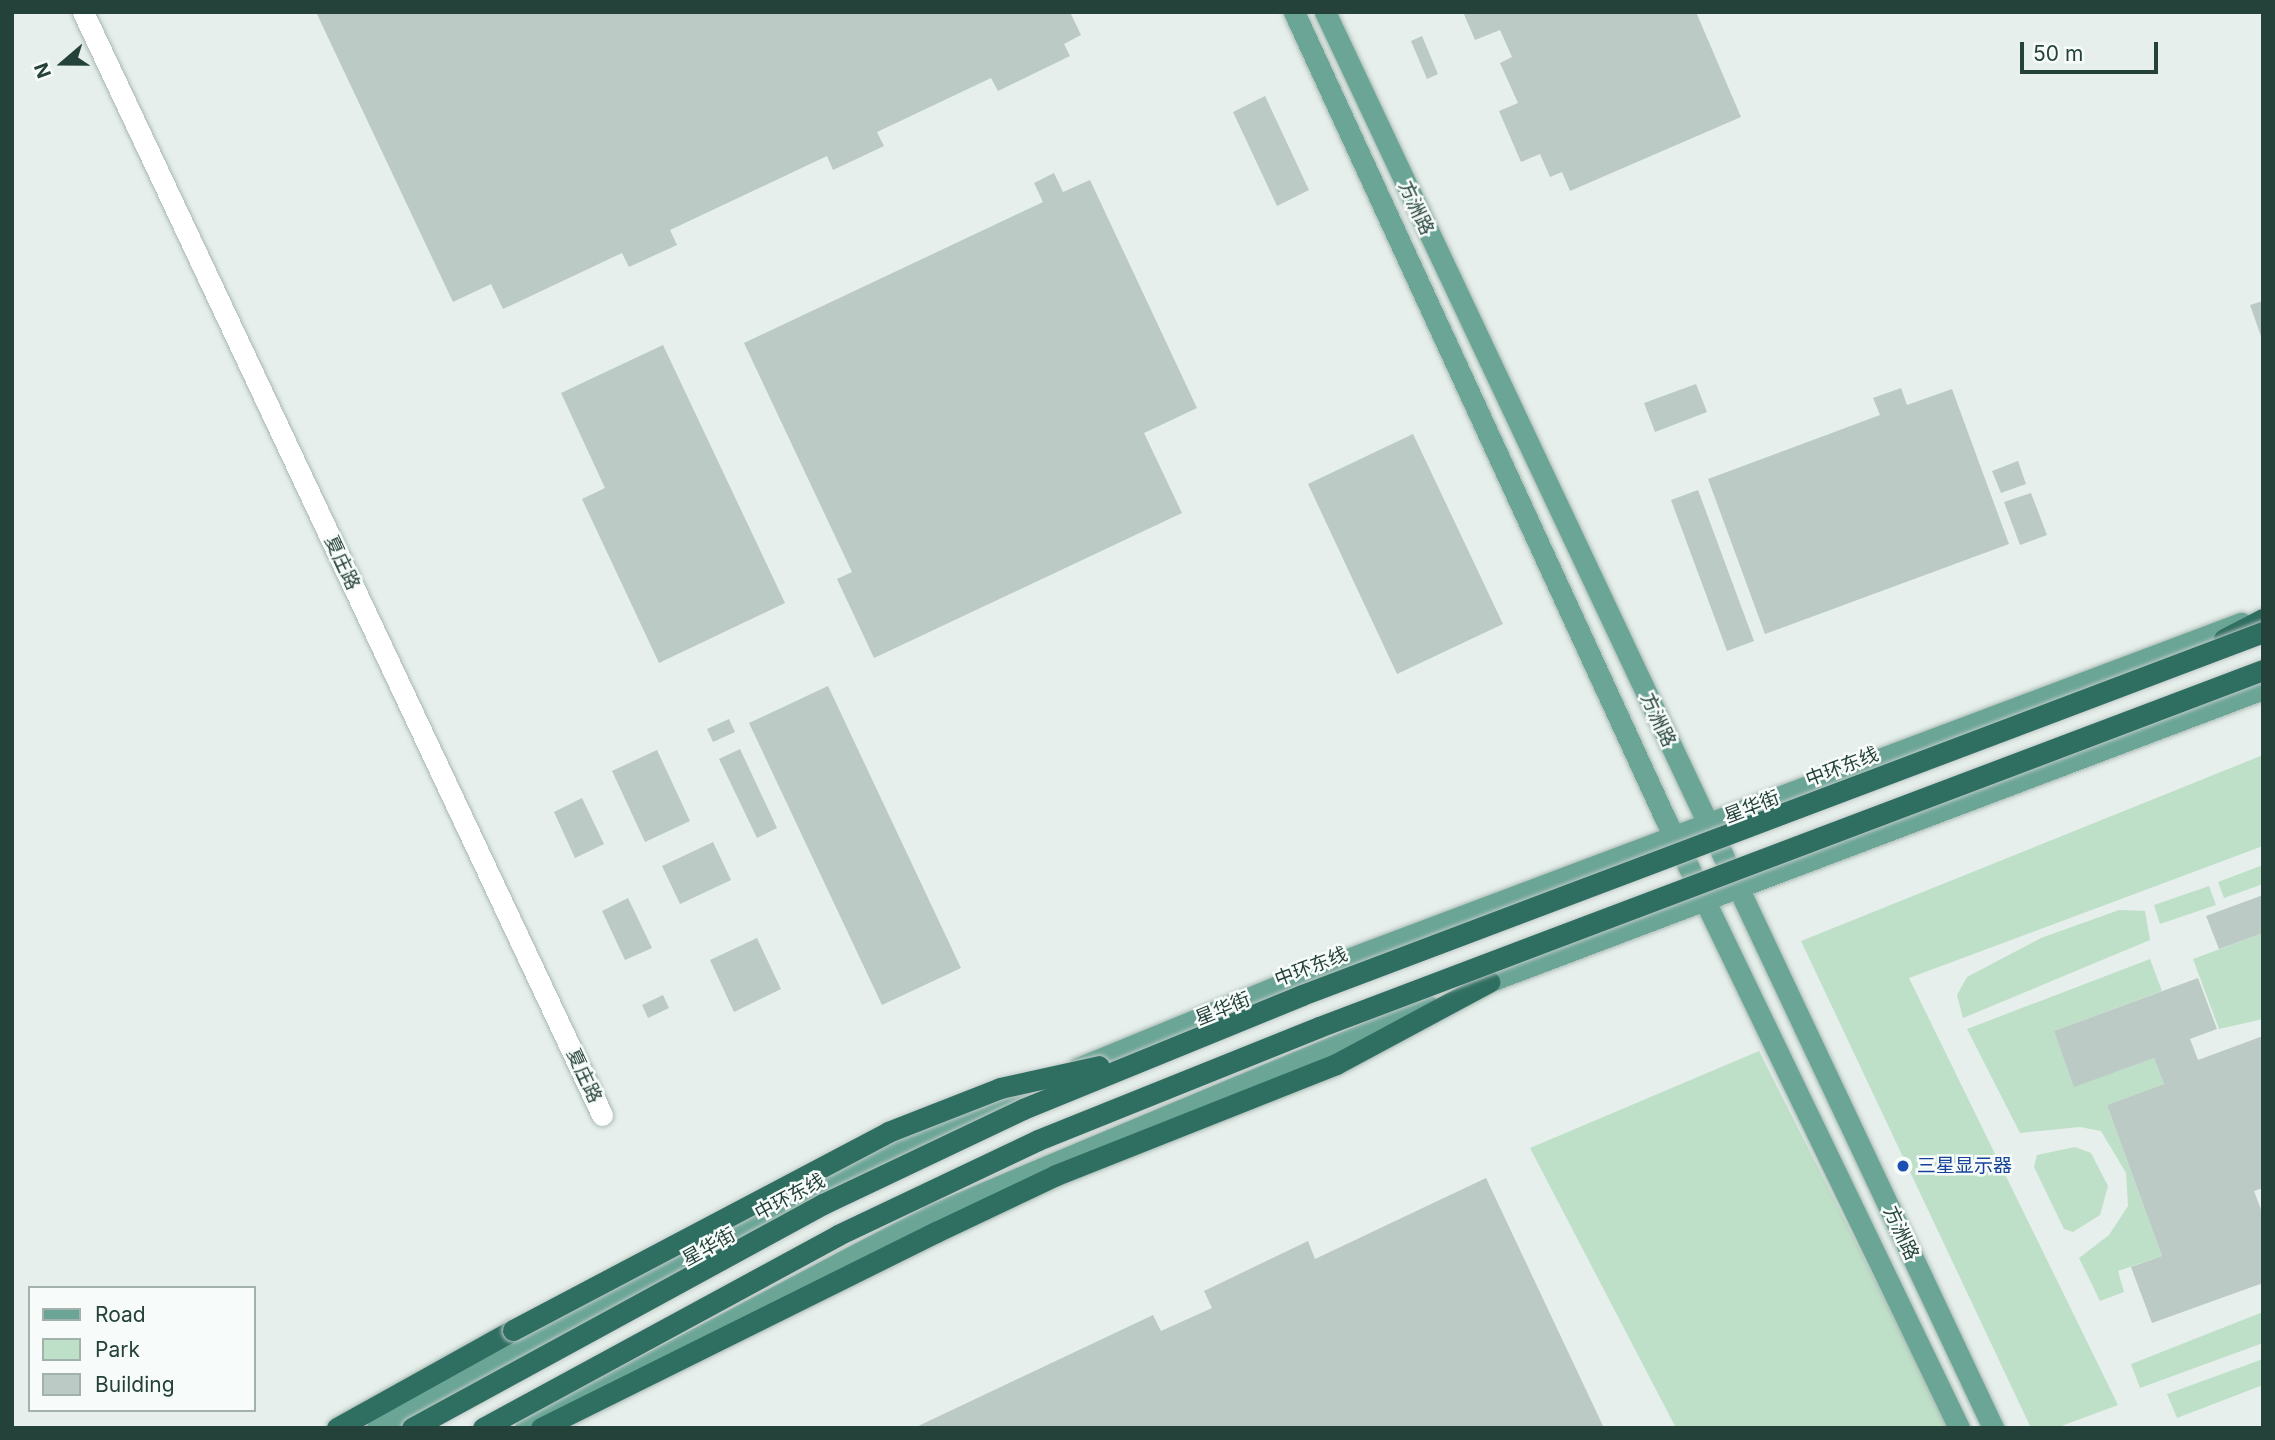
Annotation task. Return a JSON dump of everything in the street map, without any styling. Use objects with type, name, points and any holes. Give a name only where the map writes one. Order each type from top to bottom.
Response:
[{"type":"highway","points":[[2175,665],[2263,617]]},
{"type":"highway","name":"中环东线","points":[[412,1428],[823,1204],[1149,1055],[2263,632]]},
{"type":"highway","points":[[483,1428],[838,1235],[1038,1140],[1319,1027],[2263,670]]},
{"type":"highway","points":[[541,1428],[936,1232],[1175,1126],[1336,1064],[1489,982]]},
{"type":"highway","points":[[338,1428],[513,1330],[888,1132],[1000,1088],[1149,1055]]},
{"type":"main road","name":"方洲路","points":[[1294,12],[1704,901],[1959,1428]]},
{"type":"main road","name":"方洲路","points":[[1325,12],[1993,1428]]},
{"type":"main road","name":"星华街","points":[[377,1428],[897,1145],[1297,978],[2263,617]]},
{"type":"main road","points":[[525,1428],[928,1216],[1489,982],[2263,689]]},
{"type":"street","name":"夏庄路","points":[[83,12],[602,1115]]},
{"type":"green space","points":[[2263,755],[2263,846],[1909,978],[2118,1405],[2056,1428],[2031,1428],[1801,941]]},
{"type":"green space","points":[[2263,865],[2263,884],[2224,898],[2218,882]]},
{"type":"green space","points":[[2209,886],[2216,905],[2160,924],[2154,905]]},
{"type":"green space","points":[[2119,910],[2145,911],[2150,940],[1963,1018],[1957,995],[1967,977],[2041,938]]},
{"type":"green space","points":[[2263,933],[2263,1019],[2219,1029],[2193,959]]},
{"type":"green space","points":[[2150,959],[2162,991],[2054,1031],[2075,1086],[2154,1058],[2164,1084],[2107,1105],[2162,1256],[2118,1271],[2124,1292],[2100,1301],[2079,1258],[2109,1235],[2128,1206],[2126,1173],[2101,1131],[2080,1127],[2020,1133],[1967,1029]]},
{"type":"green space","points":[[1759,1051],[1950,1428],[1676,1428],[1530,1148]]},
{"type":"green space","points":[[2075,1147],[2091,1153],[2108,1186],[2100,1215],[2073,1232],[2064,1229],[2034,1167],[2037,1155]]},
{"type":"green space","points":[[2263,1312],[2263,1343],[2140,1388],[2131,1364]]},
{"type":"green space","points":[[2263,1359],[2263,1385],[2177,1418],[2167,1394]]},
{"type":"building","points":[[316,12],[1070,12],[1081,35],[1064,44],[1070,56],[998,91],[991,78],[877,132],[884,146],[833,170],[827,156],[670,230],[677,245],[629,267],[622,253],[503,309],[491,284],[453,302]]},
{"type":"building","points":[[1463,12],[1696,12],[1741,117],[1570,191],[1562,172],[1550,177],[1540,154],[1521,162],[1499,111],[1518,103],[1500,63],[1512,57],[1500,30],[1475,40]]},
{"type":"building","points":[[1422,36],[1438,74],[1427,79],[1411,41]]},
{"type":"building","points":[[1265,96],[1309,190],[1277,206],[1233,112]]},
{"type":"building","points":[[1054,173],[1063,192],[1090,180],[1197,408],[1144,433],[1182,513],[874,658],[837,579],[852,572],[744,343],[1043,202],[1034,183]]},
{"type":"building","points":[[2263,301],[2263,339],[2262,339],[2250,305]]},
{"type":"building","points":[[663,345],[785,603],[659,663],[582,499],[605,488],[561,393]]},
{"type":"building","points":[[1696,384],[1707,412],[1655,432],[1644,403]]},
{"type":"building","points":[[1901,388],[1907,405],[1952,389],[2009,544],[1765,634],[1708,479],[1880,415],[1873,398]]},
{"type":"building","points":[[1413,434],[1503,624],[1397,674],[1308,484]]},
{"type":"building","points":[[2018,461],[2026,484],[2001,493],[1992,471]]},
{"type":"building","points":[[1698,490],[1754,641],[1727,651],[1671,500]]},
{"type":"building","points":[[2031,493],[2047,535],[2020,545],[2004,502]]},
{"type":"building","points":[[828,686],[961,968],[882,1005],[749,723]]},
{"type":"building","points":[[729,719],[735,732],[713,742],[707,729]]},
{"type":"building","points":[[740,749],[777,828],[757,838],[719,759]]},
{"type":"building","points":[[657,750],[690,821],[645,842],[612,771]]},
{"type":"building","points":[[582,798],[604,844],[575,858],[554,812]]},
{"type":"building","points":[[713,842],[731,880],[680,904],[662,866]]},
{"type":"building","points":[[2263,895],[2263,933],[2219,949],[2206,916]]},
{"type":"building","points":[[628,898],[652,948],[625,960],[602,911]]},
{"type":"building","points":[[757,938],[781,989],[734,1012],[710,960]]},
{"type":"building","points":[[2198,978],[2217,1029],[2190,1039],[2198,1060],[2263,1036],[2263,1188],[2254,1191],[2263,1215],[2263,1283],[2152,1323],[2131,1267],[2162,1256],[2107,1105],[2164,1084],[2154,1058],[2074,1087],[2054,1031]]},
{"type":"building","points":[[663,995],[669,1008],[648,1018],[642,1005]]},
{"type":"building","points":[[1486,1178],[1604,1428],[914,1428],[1153,1315],[1161,1331],[1212,1308],[1204,1291],[1308,1241],[1315,1259]]},
{"type":"place","name":"三星显示器","points":[[1903,1166]]}]
